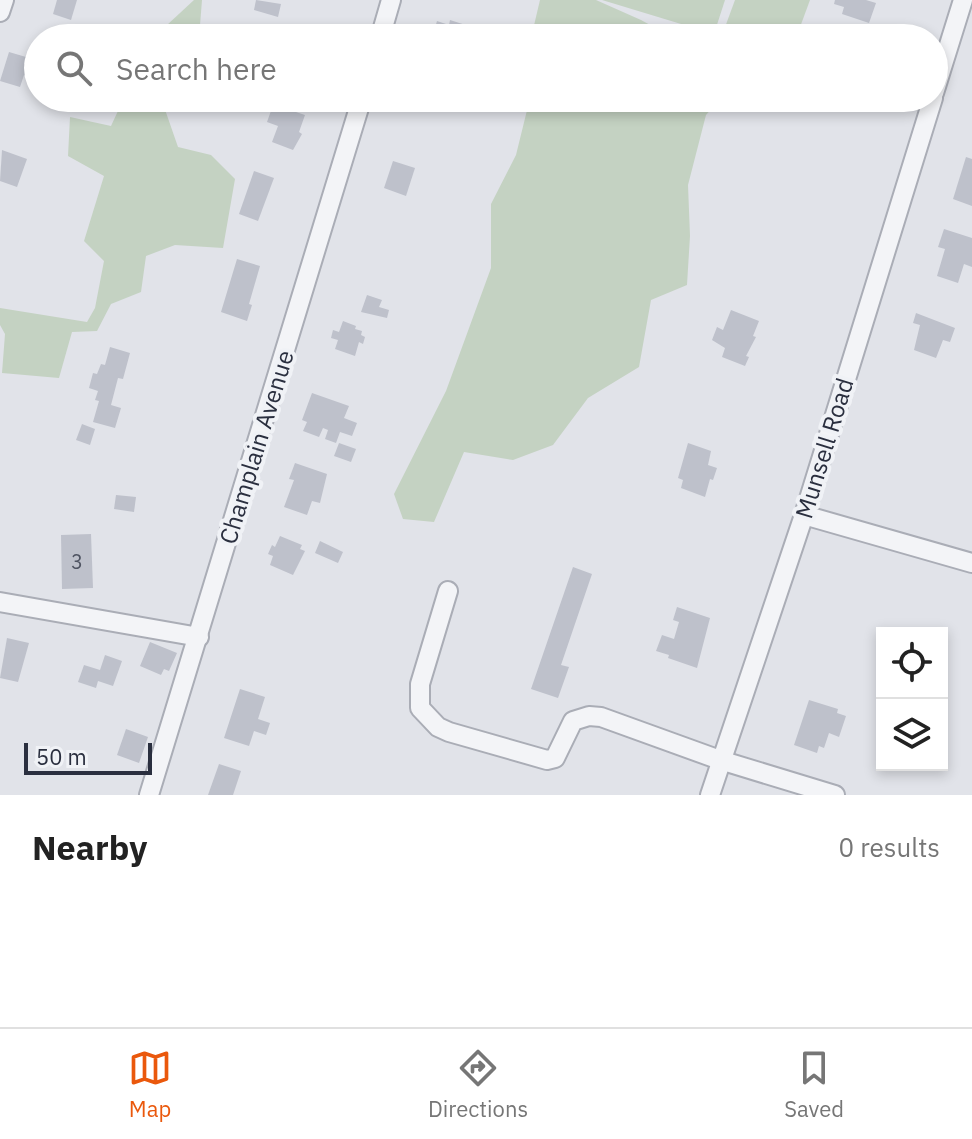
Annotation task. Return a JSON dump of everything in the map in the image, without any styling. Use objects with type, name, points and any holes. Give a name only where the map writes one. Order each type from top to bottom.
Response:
[{"type":"street","points":[[0,12],[4,0]]},
{"type":"street","points":[[384,24],[391,0]]},
{"type":"street","name":"Munsell Road","points":[[948,48],[963,0]]},
{"type":"street","name":"Champlain Avenue","points":[[149,795],[358,112]]},
{"type":"street","name":"Munsell Road","points":[[710,795],[804,515],[928,112]]},
{"type":"street","points":[[804,515],[972,563]]},
{"type":"street","points":[[448,591],[420,684],[420,708],[438,727],[547,760],[555,758],[573,721],[589,716],[601,717],[720,760],[835,795]]},
{"type":"street","points":[[0,602],[199,637]]},
{"type":"green space","points":[[194,0],[202,0],[200,24],[168,24]]},
{"type":"green space","points":[[540,0],[596,0],[648,24],[534,24]]},
{"type":"green space","points":[[602,0],[725,0],[717,24],[681,24]]},
{"type":"green space","points":[[735,0],[810,0],[801,24],[726,24]]},
{"type":"green space","points":[[118,112],[166,112],[178,147],[211,155],[235,179],[223,248],[175,245],[146,256],[141,292],[111,304],[97,331],[72,332],[59,378],[2,373],[5,334],[0,325],[0,308],[87,322],[95,308],[104,261],[84,241],[104,176],[68,156],[70,117],[111,126]]},
{"type":"green space","points":[[527,112],[709,112],[688,185],[690,236],[687,285],[651,300],[639,367],[588,398],[553,445],[513,460],[464,452],[434,522],[403,519],[394,494],[446,391],[491,268],[491,204],[516,155]]},
{"type":"building","points":[[57,0],[77,0],[71,20],[53,14]]},
{"type":"building","points":[[256,0],[281,4],[278,17],[254,10]]},
{"type":"building","points":[[835,0],[876,3],[869,23],[842,14],[844,7],[834,4]]},
{"type":"building","points":[[9,52],[24,56],[24,75],[20,87],[0,81]]},
{"type":"building","points":[[271,112],[305,115],[299,132],[302,134],[293,150],[272,142],[278,126],[267,122]]},
{"type":"building","points":[[2,150],[27,159],[17,187],[0,181]]},
{"type":"building","points":[[966,157],[972,159],[972,206],[953,199]]},
{"type":"building","points":[[393,161],[415,168],[406,196],[384,188]]},
{"type":"building","points":[[254,171],[274,178],[258,221],[239,214]]},
{"type":"building","points":[[944,229],[972,238],[972,267],[964,264],[958,283],[937,276],[945,249],[938,247]]},
{"type":"building","points":[[237,259],[260,266],[247,321],[221,312]]},
{"type":"building","points":[[367,295],[382,300],[379,307],[389,310],[387,318],[361,312]]},
{"type":"building","points":[[731,310],[759,321],[745,366],[722,357],[725,348],[712,340],[717,327],[723,330]]},
{"type":"building","points":[[916,313],[955,328],[950,342],[943,340],[936,358],[914,350],[920,325],[913,323]]},
{"type":"building","points":[[343,321],[356,326],[355,329],[362,331],[361,335],[365,337],[363,344],[359,342],[355,356],[335,349],[338,340],[331,338],[333,330],[339,332]]},
{"type":"building","points":[[110,347],[130,353],[123,379],[118,378],[111,405],[121,408],[115,428],[93,422],[99,401],[95,400],[98,391],[89,388],[93,373],[97,374],[101,364],[105,365]]},
{"type":"building","points":[[312,393],[349,406],[344,418],[357,423],[352,436],[340,432],[336,443],[325,439],[328,430],[323,428],[319,437],[303,431],[307,422],[302,420]]},
{"type":"building","points":[[82,424],[95,429],[90,445],[76,440]]},
{"type":"building","points":[[339,443],[356,449],[351,462],[334,456]]},
{"type":"building","points":[[688,443],[711,451],[708,465],[717,468],[705,497],[681,488],[683,480],[678,478]]},
{"type":"building","points":[[295,463],[327,474],[320,503],[312,501],[307,515],[284,507],[294,480],[289,479]]},
{"type":"building","points":[[116,495],[136,497],[134,512],[114,509]]},
{"type":"building","points":[[91,534],[93,588],[62,589],[61,535]]},
{"type":"building","points":[[280,536],[302,545],[300,549],[305,551],[293,575],[270,565],[273,556],[268,554]]},
{"type":"building","points":[[320,541],[343,552],[338,563],[315,553]]},
{"type":"building","points":[[573,567],[592,574],[561,665],[569,667],[558,698],[531,689]]},
{"type":"building","points":[[677,607],[710,618],[697,668],[656,651],[662,635],[674,639],[679,622],[673,620]]},
{"type":"building","points":[[7,638],[29,643],[18,682],[0,678]]},
{"type":"building","points":[[150,642],[177,653],[169,671],[164,669],[161,675],[140,666]]},
{"type":"building","points":[[105,655],[122,661],[113,686],[98,681],[96,688],[78,682],[84,665],[100,670]]},
{"type":"building","points":[[240,689],[265,697],[258,719],[270,723],[266,735],[254,731],[249,746],[224,738]]},
{"type":"building","points":[[809,700],[838,709],[837,713],[846,716],[839,737],[829,733],[824,748],[819,746],[817,753],[794,745]]},
{"type":"building","points":[[126,729],[148,737],[139,763],[117,755]]},
{"type":"building","points":[[219,764],[241,771],[233,795],[208,795]]}]
